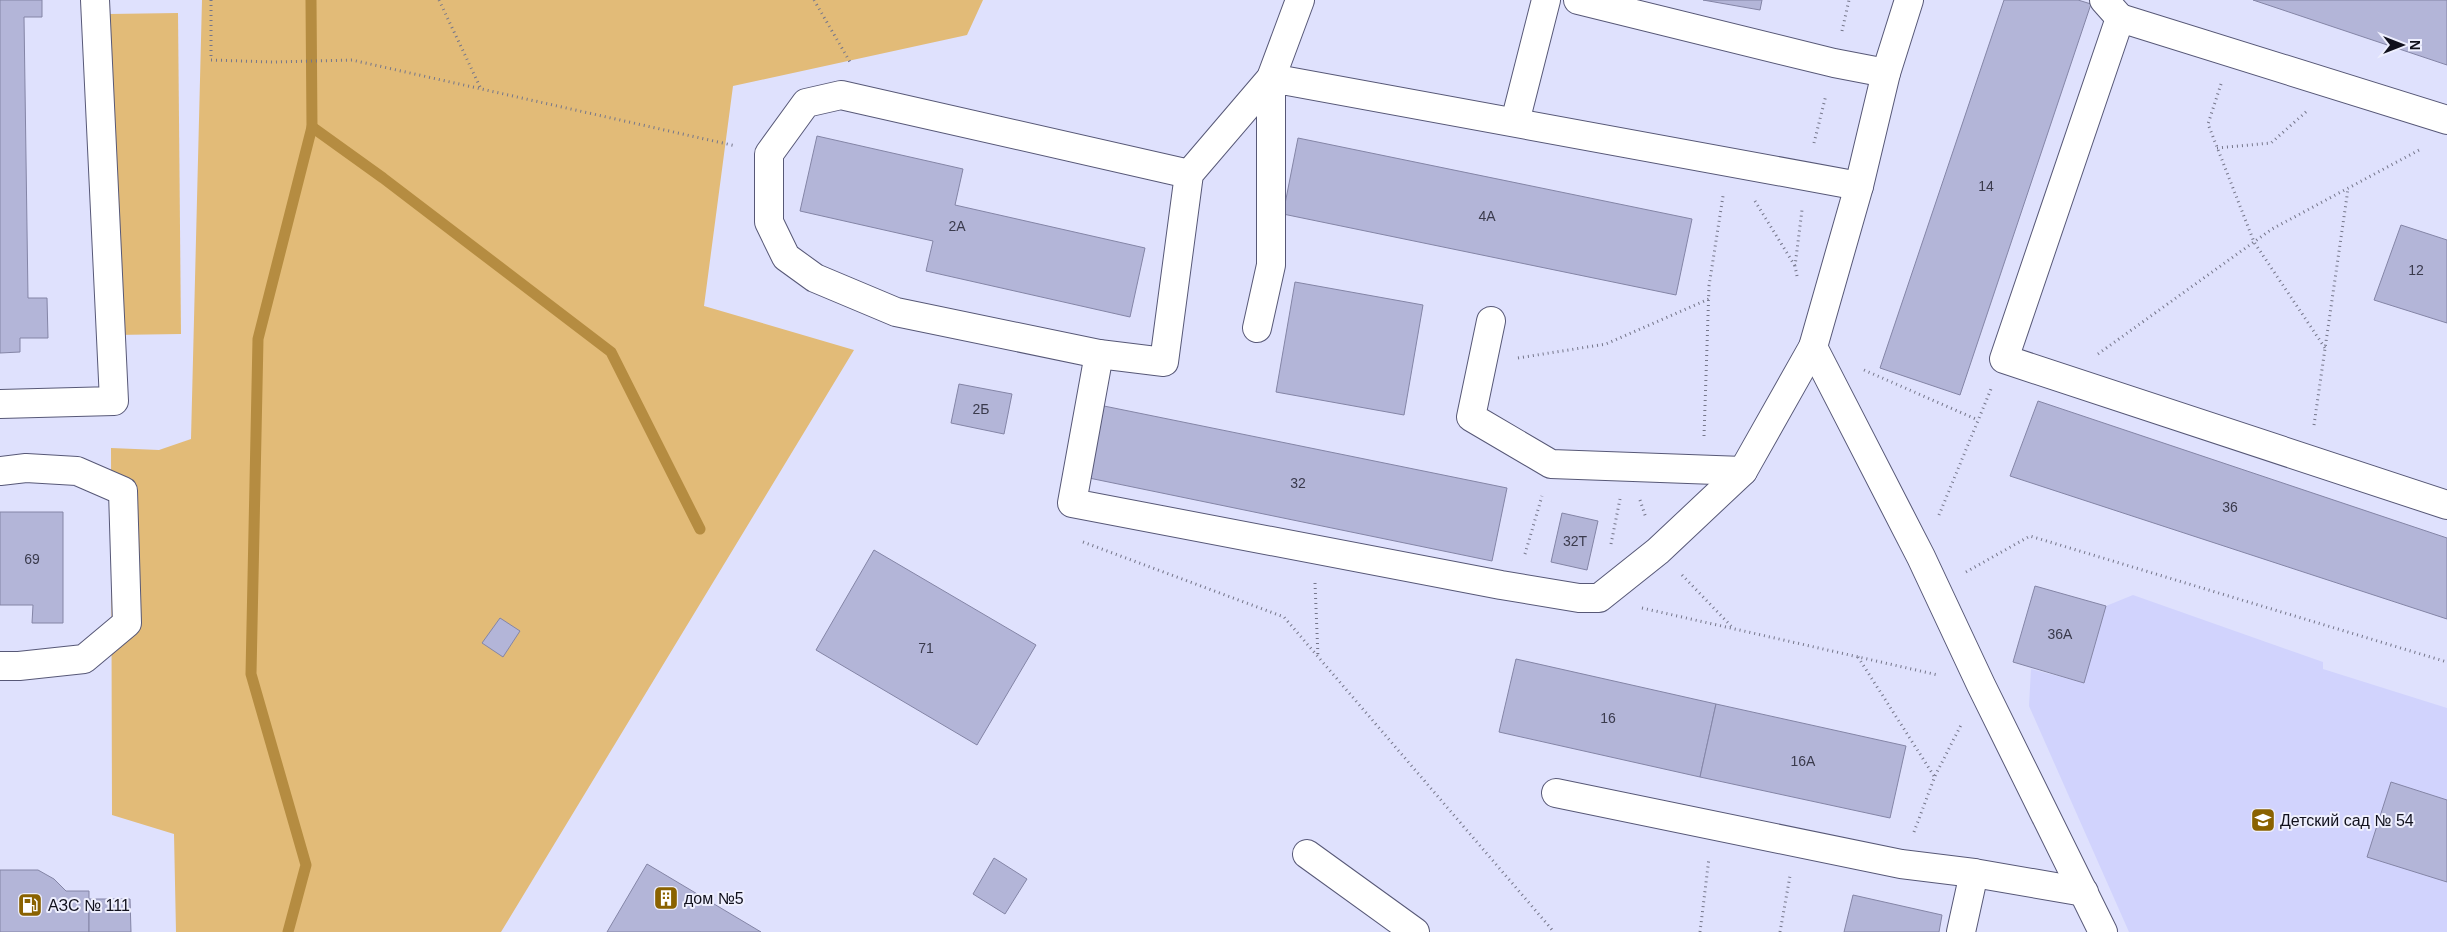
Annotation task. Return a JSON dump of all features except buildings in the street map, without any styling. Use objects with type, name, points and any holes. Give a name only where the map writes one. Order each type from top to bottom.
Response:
[{"type":"lane","points":[[0,404],[114,401],[95,0]]},
{"type":"lane","points":[[1189,174],[841,95],[806,103],[769,154],[769,222],[786,257],[815,278],[896,312],[1099,354],[1164,362],[1189,174],[1271,78],[1300,0]]},
{"type":"lane","points":[[1515,122],[1546,0]]},
{"type":"lane","points":[[1578,0],[1834,63],[1886,73]]},
{"type":"lane","points":[[1099,354],[1072,503],[1516,588],[1579,598],[1600,598],[1658,551],[1743,471],[1814,348],[1859,186],[1886,73],[1909,0]]},
{"type":"lane","points":[[2447,120],[2231,53],[2112,9],[2004,358],[2447,505]]},
{"type":"lane","points":[[1271,78],[1729,160],[1859,186]]},
{"type":"lane","points":[[1257,328],[1271,265],[1271,78]]},
{"type":"lane","points":[[1491,321],[1471,417],[1551,464],[1743,471]]},
{"type":"lane","points":[[1814,348],[1921,557],[1981,685],[2103,932]]},
{"type":"lane","points":[[0,471],[26,468],[77,471],[123,491],[127,623],[84,659],[19,666],[0,666]]},
{"type":"lane","points":[[1556,793],[1901,864],[1974,873],[2084,892]]},
{"type":"lane","points":[[1306,854],[1415,932]]},
{"type":"lane","points":[[1961,932],[1974,873]]},
{"type":"path","points":[[211,0],[211,60],[272,62],[352,60],[769,154]]},
{"type":"path","points":[[439,0],[481,88]]},
{"type":"path","points":[[814,0],[875,104]]},
{"type":"path","points":[[2231,53],[2208,124],[2254,242],[2325,348]]},
{"type":"path","points":[[2217,148],[2271,144],[2335,85]]},
{"type":"path","points":[[2065,377],[2272,229],[2422,148]]},
{"type":"path","points":[[1729,160],[1795,266]]},
{"type":"path","points":[[1703,470],[1709,299],[1729,160]]},
{"type":"path","points":[[2309,459],[2348,188]]},
{"type":"path","points":[[1483,364],[1606,344],[1709,299]]},
{"type":"path","points":[[1814,348],[1978,420]]},
{"type":"path","points":[[1921,557],[2004,358]]},
{"type":"path","points":[[1516,588],[1551,464]]},
{"type":"path","points":[[1627,467],[1600,598],[1981,685],[1935,776],[1901,864]]},
{"type":"path","points":[[1072,503],[1070,536],[1284,618],[1554,932]]},
{"type":"path","points":[[1936,589],[2030,536],[2447,662]]},
{"type":"path","points":[[1314,549],[1318,657]]},
{"type":"path","points":[[1858,657],[1935,776]]},
{"type":"path","points":[[1700,932],[1714,826]]},
{"type":"path","points":[[1780,932],[1791,866]]},
{"type":"shaded area","points":[[202,0],[983,0],[967,35],[733,86],[704,306],[854,350],[501,932],[176,932],[174,834],[112,815],[111,448],[159,450],[191,439]]},
{"type":"shaded area","points":[[178,13],[181,334],[114,335],[109,14]]},
{"type":"shaded area","name":"Детский сад № 54","points":[[2133,595],[2323,662],[2323,669],[2447,708],[2447,932],[2129,932],[2029,706],[2031,669],[2084,683],[2106,606]]},
{"type":"waterway","points":[[288,932],[306,865],[251,674],[258,339],[312,127],[311,0]]},
{"type":"waterway","points":[[312,127],[383,178],[611,352],[700,529]]},
{"type":"place","name":"Детский сад № 54","points":[[2263,820]]},
{"type":"place","name":"дом №5","points":[[666,898]]},
{"type":"place","name":"АЗС № 111","points":[[30,905]]}]
